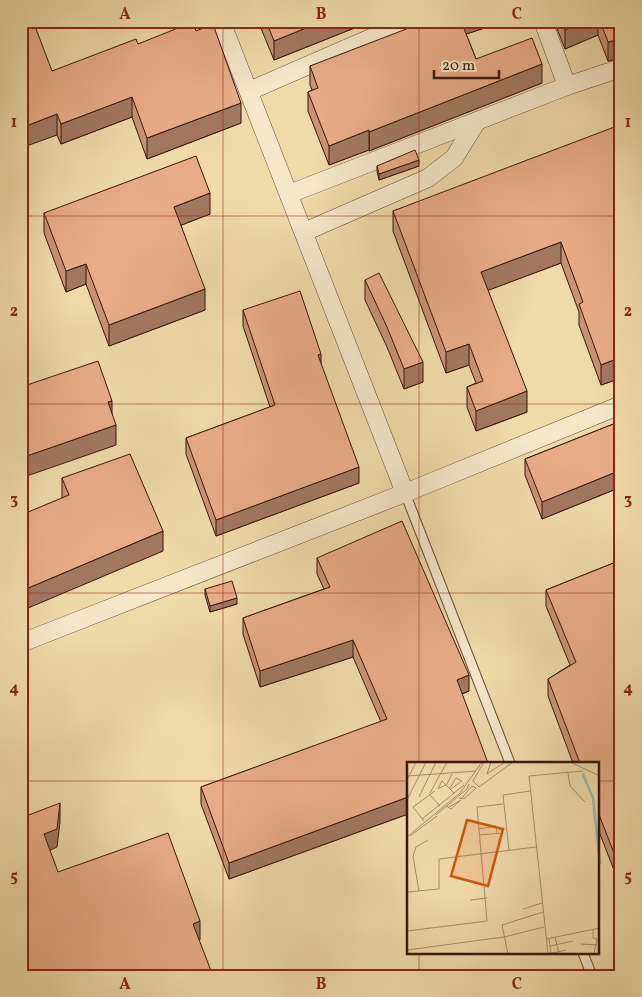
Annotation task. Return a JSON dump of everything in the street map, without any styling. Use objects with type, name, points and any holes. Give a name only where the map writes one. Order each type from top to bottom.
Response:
[{"type":"street","points":[[222,21],[405,493]]},
{"type":"street","points":[[248,91],[410,21]]},
{"type":"street","points":[[543,21],[567,86]]},
{"type":"street","points":[[289,194],[567,86],[621,68]]},
{"type":"street","points":[[304,232],[428,178],[454,158],[477,121]]},
{"type":"street","points":[[21,643],[405,493],[621,405]]},
{"type":"lane","points":[[405,493],[510,762]]},
{"type":"lane","points":[[583,954],[592,976]]},
{"type":"building","points":[[21,21],[33,21],[52,71],[136,39],[138,44],[193,22],[196,31],[213,24],[241,103],[147,138],[132,97],[61,124],[57,114],[21,128]]},
{"type":"building","points":[[266,21],[323,21],[274,41]]},
{"type":"building","points":[[427,21],[461,21],[476,59],[532,38],[542,64],[329,146],[308,92],[318,88],[310,66]]},
{"type":"building","points":[[562,21],[584,21],[565,30]]},
{"type":"building","points":[[600,21],[621,21],[621,39],[608,42]]},
{"type":"building","points":[[617,126],[621,135],[621,357],[601,365],[579,304],[583,302],[561,242],[481,272],[527,391],[476,411],[467,387],[483,381],[469,344],[446,352],[393,211]]},
{"type":"building","points":[[415,150],[419,160],[379,174],[377,166]]},
{"type":"building","points":[[196,156],[210,193],[174,207],[205,289],[109,325],[86,264],[66,271],[44,213]]},
{"type":"building","points":[[379,273],[423,362],[404,369],[365,280]]},
{"type":"building","points":[[300,291],[321,354],[318,355],[359,467],[216,520],[186,438],[275,405],[243,310]]},
{"type":"building","points":[[98,361],[112,401],[108,402],[116,425],[21,458],[21,387]]},
{"type":"building","points":[[621,421],[621,470],[542,502],[525,459]]},
{"type":"building","points":[[130,454],[163,531],[21,591],[21,515],[69,495],[62,478]]},
{"type":"building","points":[[402,521],[469,675],[457,680],[488,762],[407,762],[407,797],[229,863],[201,787],[387,719],[353,640],[260,671],[243,618],[330,587],[317,558]]},
{"type":"building","points":[[621,560],[621,871],[600,817],[600,762],[580,762],[548,679],[576,662],[546,590]]},
{"type":"building","points":[[232,581],[237,598],[210,606],[205,589]]},
{"type":"building","points":[[60,803],[57,829],[44,834],[58,872],[168,833],[200,921],[193,924],[213,976],[21,976],[21,818]]}]
